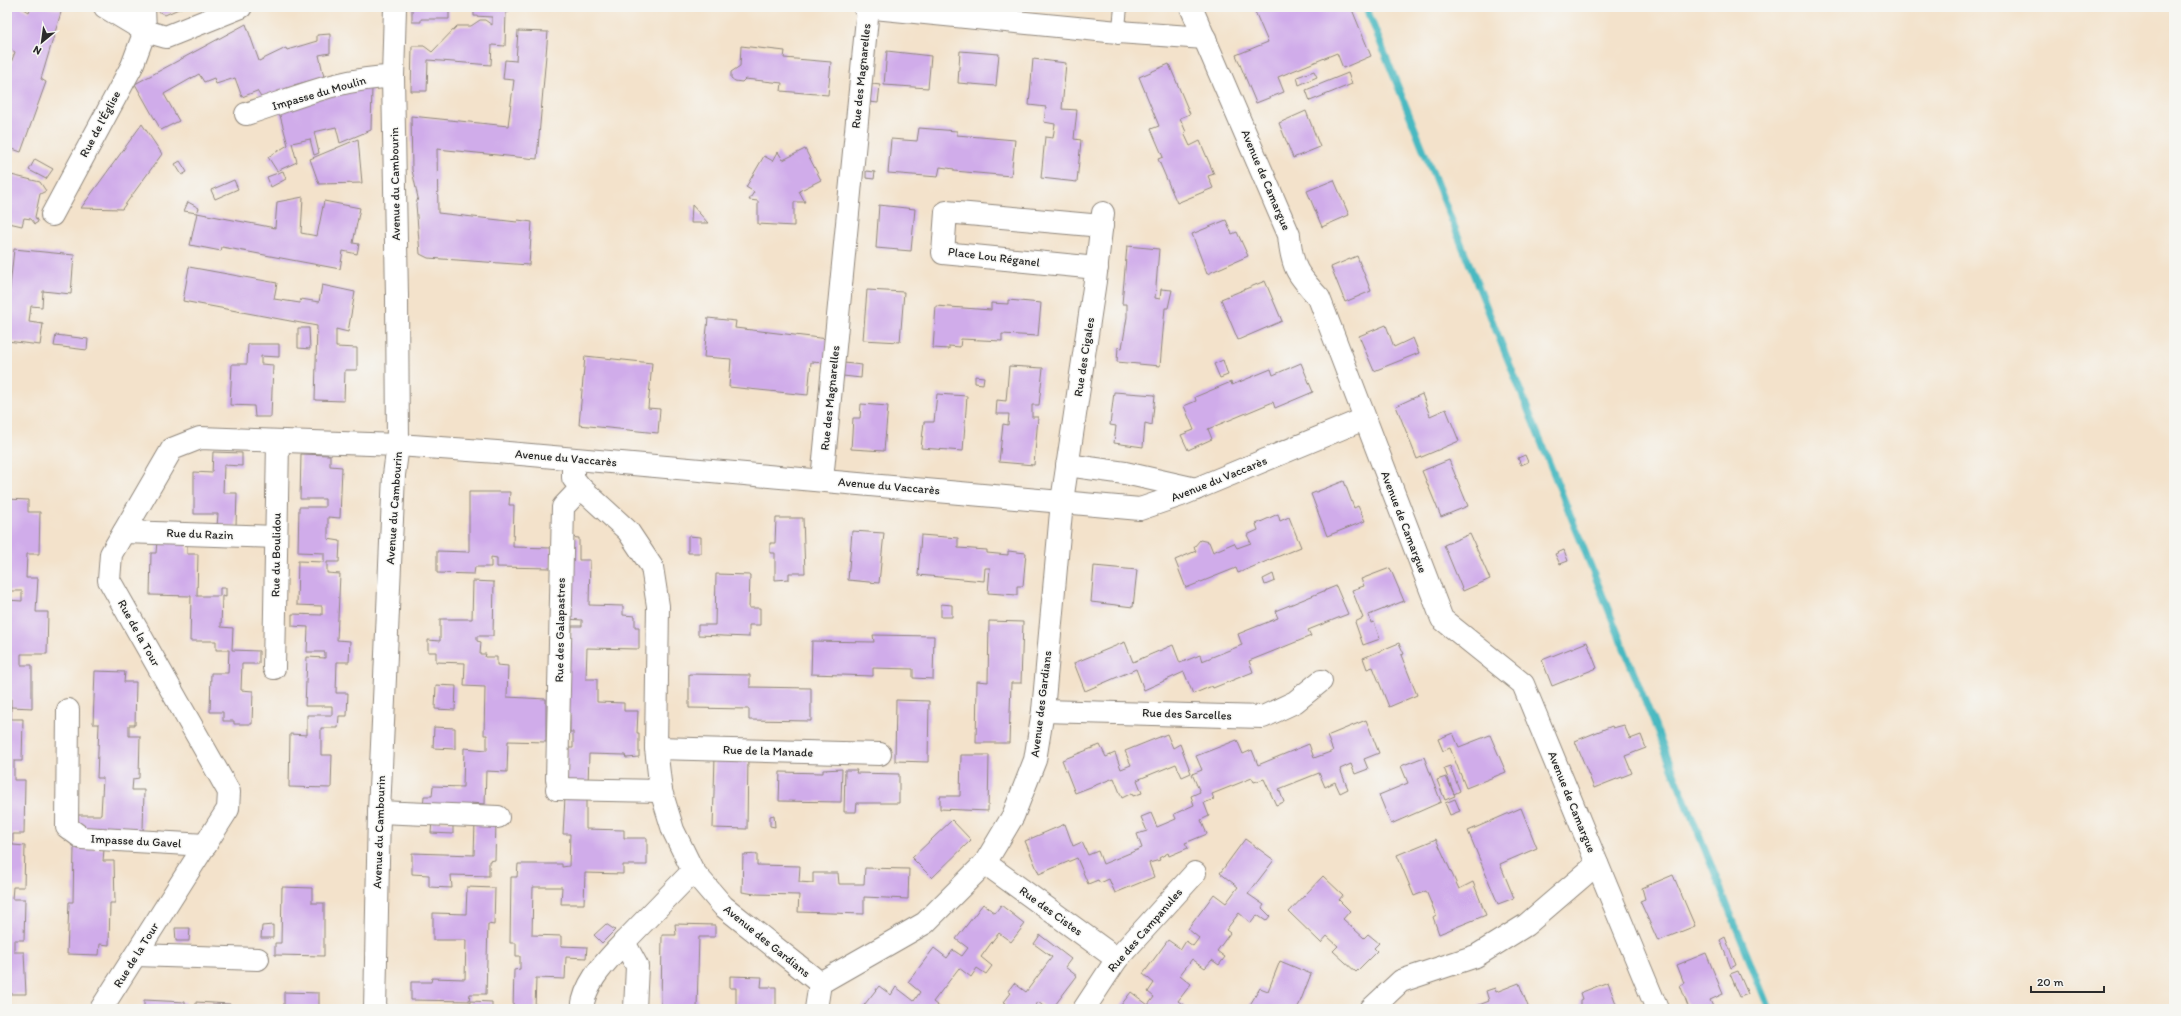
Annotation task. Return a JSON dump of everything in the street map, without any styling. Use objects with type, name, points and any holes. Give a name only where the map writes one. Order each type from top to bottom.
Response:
[{"type":"street","points":[[105,7],[145,31],[166,37],[241,7]]},
{"type":"street","points":[[144,7],[145,31]]},
{"type":"street","name":"Avenue du Cambourin","points":[[375,1009],[378,812],[394,475],[398,444],[393,77],[395,7]]},
{"type":"street","points":[[864,7],[868,8]]},
{"type":"street","name":"Avenue de Camargue","points":[[1191,7],[1289,235],[1291,259],[1302,279],[1319,298],[1364,419],[1442,619],[1523,684],[1657,1009]]},
{"type":"street","name":"Rue des Magnarelles","points":[[822,480],[868,8],[917,9],[1118,37],[1205,38]]},
{"type":"street","name":"Rue de l'Église","points":[[52,215],[132,66],[145,31]]},
{"type":"street","name":"Impasse du Moulin","points":[[246,114],[329,87],[375,77],[393,77]]},
{"type":"street","name":"Place Lou Réganel","points":[[1097,268],[943,253],[946,212],[1103,219]]},
{"type":"street","name":"Rue des Cigales","points":[[1062,502],[1103,219]]},
{"type":"street","name":"Avenue du Vaccarès","points":[[398,444],[1140,509],[1196,489],[1364,419]]},
{"type":"street","name":"Rue de la Tour","points":[[102,1009],[228,810],[229,792],[109,580],[111,554],[172,449],[200,438],[278,442],[398,444]]},
{"type":"street","name":"Rue du Boulidou","points":[[274,668],[278,442]]},
{"type":"street","name":"Avenue des Gardians","points":[[573,460],[573,478],[581,488],[628,531],[652,567],[658,606],[656,748],[661,790],[672,830],[693,871],[723,906],[820,983],[925,923],[984,863],[1012,816],[1035,760],[1043,711],[1062,502]]},
{"type":"street","points":[[1067,465],[1125,473],[1196,489]]},
{"type":"street","name":"Rue des Galapastres","points":[[581,488],[563,507],[557,784],[661,790]]},
{"type":"street","name":"Rue du Razin","points":[[124,532],[276,537]]},
{"type":"street","name":"Rue des Sarcelles","points":[[1043,711],[1263,717],[1295,702],[1321,681]]},
{"type":"street","name":"Impasse du Gavel","points":[[68,710],[67,827],[82,838],[206,844]]},
{"type":"street","name":"Rue de la Manade","points":[[656,748],[880,754]]},
{"type":"street","points":[[378,812],[498,817]]},
{"type":"street","name":"Rue des Cistes","points":[[984,863],[1117,959]]},
{"type":"street","points":[[1371,1009],[1401,981],[1476,956],[1526,925],[1597,864]]},
{"type":"street","points":[[582,1009],[583,997],[594,977],[624,942],[693,871]]},
{"type":"street","name":"Rue des Campanules","points":[[1084,1009],[1117,959],[1196,873]]},
{"type":"street","points":[[624,942],[637,966],[635,1009]]},
{"type":"street","points":[[136,955],[258,959]]},
{"type":"street","points":[[816,1009],[820,983]]},
{"type":"lane","points":[[1118,37],[1121,7]]},
{"type":"building","points":[[7,7],[21,7],[29,12],[31,7],[62,9],[41,79],[46,82],[21,152],[7,147],[7,67],[9,68],[15,52],[7,47]]},
{"type":"building","points":[[151,7],[183,7],[165,15]]},
{"type":"building","points":[[412,7],[449,7],[449,19],[421,19],[421,22],[412,22]]},
{"type":"building","points":[[474,7],[509,7],[509,12],[506,12],[505,46],[492,45],[491,65],[428,60],[427,91],[411,91],[412,46],[424,46],[432,52],[457,26],[471,26],[480,20],[485,20],[492,25],[492,17],[474,16]]},
{"type":"building","points":[[1253,7],[1351,7],[1371,56],[1343,68],[1337,53],[1278,77],[1284,92],[1256,103],[1236,55],[1268,42]]},
{"type":"building","points":[[246,24],[259,61],[286,48],[287,50],[317,41],[317,35],[330,34],[330,53],[319,55],[324,77],[294,85],[295,88],[262,99],[257,91],[242,97],[235,78],[216,84],[214,78],[204,82],[199,74],[164,94],[179,121],[161,130],[135,84]]},
{"type":"building","points":[[518,31],[548,32],[537,159],[437,149],[438,213],[517,222],[518,220],[532,222],[529,265],[428,258],[420,254],[416,204],[418,198],[412,170],[411,116],[508,126],[514,80],[503,79],[505,60],[516,61]]},
{"type":"building","points":[[741,46],[785,51],[784,58],[831,62],[828,95],[781,91],[782,83],[745,79],[742,82],[735,81],[731,78],[731,72],[740,66]]},
{"type":"building","points":[[887,51],[931,56],[928,88],[884,85]]},
{"type":"building","points":[[960,51],[999,54],[996,86],[958,83]]},
{"type":"building","points":[[1033,59],[1066,63],[1062,109],[1077,110],[1074,139],[1081,140],[1077,182],[1041,178],[1045,137],[1053,138],[1055,124],[1044,122],[1046,107],[1029,105]]},
{"type":"building","points":[[1169,64],[1190,114],[1180,118],[1186,132],[1184,133],[1190,146],[1200,141],[1214,174],[1208,176],[1213,188],[1177,203],[1158,159],[1163,157],[1151,129],[1159,126],[1139,77]]},
{"type":"building","points":[[1314,71],[1317,77],[1299,85],[1297,77]]},
{"type":"building","points":[[1348,73],[1352,84],[1310,101],[1306,90]]},
{"type":"building","points":[[872,84],[880,85],[878,103],[870,102]]},
{"type":"building","points":[[372,86],[371,130],[340,143],[336,127],[314,132],[319,153],[314,155],[310,139],[292,143],[297,162],[277,171],[268,157],[288,145],[278,108]]},
{"type":"building","points":[[1306,111],[1320,147],[1293,158],[1279,123]]},
{"type":"building","points":[[142,124],[162,154],[122,209],[81,208]]},
{"type":"building","points":[[919,128],[957,131],[957,135],[1015,140],[1011,176],[954,171],[954,169],[940,167],[938,177],[888,173],[891,139],[917,141]]},
{"type":"building","points":[[358,139],[362,183],[319,184],[310,159]]},
{"type":"building","points":[[805,149],[821,180],[799,191],[805,202],[794,202],[794,226],[758,224],[758,201],[749,200],[754,192],[746,187],[764,156],[773,161],[778,152],[783,160]]},
{"type":"building","points":[[35,159],[53,169],[46,179],[29,170]]},
{"type":"building","points":[[180,161],[187,172],[182,175],[175,164]]},
{"type":"building","points":[[283,171],[286,179],[271,187],[267,177]]},
{"type":"building","points":[[866,171],[875,172],[874,179],[866,178]]},
{"type":"building","points":[[7,174],[40,182],[46,191],[40,194],[35,217],[38,222],[35,224],[31,219],[24,218],[22,226],[9,223],[10,219],[7,219]]},
{"type":"building","points":[[234,180],[238,189],[215,199],[211,190]]},
{"type":"building","points":[[1334,180],[1349,215],[1322,227],[1307,191]]},
{"type":"building","points":[[303,197],[301,233],[317,236],[324,201],[360,208],[353,243],[359,244],[357,254],[343,251],[340,269],[222,247],[221,251],[190,245],[197,213],[275,228],[277,202]]},
{"type":"building","points":[[188,202],[199,208],[197,213],[184,211]]},
{"type":"building","points":[[692,205],[708,223],[691,223]]},
{"type":"building","points":[[879,205],[915,209],[911,251],[876,248]]},
{"type":"building","points":[[1226,220],[1232,234],[1237,232],[1248,256],[1207,274],[1192,234]]},
{"type":"building","points":[[1127,246],[1159,249],[1155,298],[1160,299],[1161,289],[1172,290],[1168,308],[1165,308],[1160,366],[1117,362],[1118,347],[1122,348],[1127,317],[1127,304],[1122,304]]},
{"type":"building","points":[[14,249],[74,255],[71,294],[43,291],[42,307],[31,306],[29,322],[43,324],[40,345],[7,341],[7,315]]},
{"type":"building","points":[[1357,256],[1371,291],[1345,302],[1331,267]]},
{"type":"building","points":[[189,267],[277,283],[274,299],[300,303],[301,299],[319,302],[322,285],[355,292],[348,332],[336,329],[336,347],[357,348],[357,370],[345,370],[344,401],[315,400],[317,326],[183,301]]},
{"type":"building","points":[[1265,281],[1282,321],[1238,340],[1221,299]]},
{"type":"building","points":[[867,290],[904,292],[900,342],[863,340]]},
{"type":"building","points":[[1008,300],[1041,303],[1038,336],[1002,334],[1002,341],[961,339],[960,347],[949,346],[949,349],[933,348],[936,306],[991,310],[991,303],[1008,304]]},
{"type":"building","points":[[708,318],[736,321],[735,328],[828,339],[826,363],[811,362],[808,395],[729,387],[731,359],[704,357]]},
{"type":"building","points":[[1386,325],[1394,347],[1413,338],[1419,353],[1374,371],[1359,336]]},
{"type":"building","points":[[298,328],[309,328],[310,349],[298,348]]},
{"type":"building","points":[[56,335],[88,339],[87,350],[54,346]]},
{"type":"building","points":[[248,344],[279,344],[279,357],[261,356],[261,364],[273,365],[271,417],[255,417],[254,406],[230,405],[232,364],[247,364]]},
{"type":"building","points":[[585,356],[652,363],[648,408],[660,409],[658,433],[579,425]]},
{"type":"building","points":[[1223,360],[1228,375],[1220,378],[1214,364]]},
{"type":"building","points":[[844,363],[862,365],[861,378],[843,376]]},
{"type":"building","points":[[1301,363],[1313,392],[1275,408],[1273,402],[1208,429],[1212,439],[1188,450],[1181,435],[1194,430],[1184,406],[1196,401],[1195,397],[1231,382],[1232,385],[1271,369],[1273,375]]},
{"type":"building","points":[[1009,366],[1043,368],[1039,405],[1032,405],[1032,417],[1038,417],[1034,465],[999,462],[1003,424],[1008,425],[1009,414],[996,414],[997,400],[1006,401]]},
{"type":"building","points":[[975,376],[984,377],[983,384],[975,383]]},
{"type":"building","points":[[1114,392],[1155,395],[1152,425],[1145,423],[1143,447],[1114,443],[1116,426],[1110,425]]},
{"type":"building","points":[[937,394],[967,396],[963,451],[921,448],[924,422],[934,422]]},
{"type":"building","points":[[1422,394],[1430,416],[1446,409],[1459,441],[1417,459],[1396,406]]},
{"type":"building","points":[[861,404],[888,406],[884,451],[851,449],[853,418],[860,418]]},
{"type":"building","points":[[213,452],[242,453],[242,466],[224,465],[223,493],[237,493],[236,526],[217,526],[218,514],[194,514],[194,472],[212,473]]},
{"type":"building","points":[[301,454],[330,455],[330,466],[342,467],[340,518],[328,517],[328,539],[340,541],[339,562],[327,562],[327,573],[340,574],[337,640],[350,641],[349,662],[337,662],[336,693],[348,693],[347,716],[339,716],[338,728],[321,728],[321,755],[332,755],[331,788],[289,787],[290,734],[307,735],[307,715],[332,715],[332,706],[305,706],[307,657],[325,658],[325,652],[307,652],[308,627],[292,626],[292,614],[322,615],[322,606],[297,605],[298,561],[324,562],[324,553],[298,552],[299,507],[325,507],[325,499],[300,499]]},
{"type":"building","points":[[1525,455],[1528,462],[1521,465],[1518,458]]},
{"type":"building","points":[[1449,460],[1468,506],[1441,517],[1422,471]]},
{"type":"building","points":[[1344,481],[1354,508],[1358,506],[1365,521],[1327,536],[1311,494]]},
{"type":"building","points":[[469,492],[510,492],[509,505],[514,505],[513,547],[552,548],[551,568],[497,567],[497,558],[491,557],[491,567],[475,567],[474,574],[437,573],[437,551],[469,552]]},
{"type":"building","points":[[7,499],[28,500],[28,512],[40,512],[39,554],[27,554],[26,578],[38,578],[36,612],[48,612],[47,654],[21,654],[21,665],[32,665],[32,708],[11,707],[11,698],[7,698],[7,600],[22,601],[22,591],[7,591]]},
{"type":"building","points":[[1278,514],[1280,521],[1289,517],[1301,547],[1238,573],[1236,568],[1186,588],[1175,560],[1196,551],[1194,547],[1200,540],[1209,542],[1213,552],[1234,543],[1237,548],[1251,543],[1247,535],[1258,530],[1256,524]]},
{"type":"building","points":[[776,518],[803,518],[805,573],[789,573],[789,579],[775,580],[775,553],[770,553],[770,543],[775,543]]},
{"type":"building","points":[[852,531],[884,533],[879,583],[848,580]]},
{"type":"building","points":[[1470,534],[1490,579],[1463,591],[1444,545]]},
{"type":"building","points":[[921,535],[958,538],[958,548],[987,550],[987,553],[1008,555],[1008,551],[1026,553],[1023,586],[1017,586],[1017,595],[988,593],[990,568],[985,568],[984,581],[918,575]]},
{"type":"building","points":[[688,536],[701,537],[701,553],[688,553]]},
{"type":"building","points":[[569,537],[579,538],[579,560],[590,560],[589,605],[623,606],[623,615],[635,616],[635,627],[639,627],[639,649],[587,648],[586,679],[597,679],[597,702],[624,703],[624,711],[638,711],[637,733],[639,733],[639,757],[626,758],[625,755],[589,754],[588,785],[566,784],[567,748],[573,748],[573,732],[570,732],[570,715],[564,715],[565,642],[571,642],[572,626],[582,626],[582,620],[566,619]]},
{"type":"building","points":[[157,541],[187,542],[187,554],[198,554],[197,596],[220,596],[220,588],[226,588],[226,597],[222,596],[221,627],[233,628],[232,650],[259,651],[259,664],[242,664],[241,690],[253,691],[252,724],[234,724],[234,721],[223,721],[223,712],[210,712],[211,673],[228,673],[229,650],[216,650],[216,641],[190,641],[191,596],[150,595],[151,553],[156,553]]},
{"type":"building","points":[[1564,550],[1568,561],[1560,564],[1555,554]]},
{"type":"building","points":[[1094,566],[1137,570],[1133,607],[1091,602]]},
{"type":"building","points":[[1390,568],[1404,601],[1369,615],[1371,623],[1374,622],[1380,639],[1363,645],[1355,622],[1363,618],[1352,590],[1364,586],[1361,579]]},
{"type":"building","points":[[716,574],[750,575],[749,608],[760,608],[760,625],[749,625],[749,637],[698,635],[698,625],[715,625]]},
{"type":"building","points":[[1273,574],[1275,581],[1265,585],[1263,579]]},
{"type":"building","points":[[473,581],[494,582],[493,636],[477,636],[477,641],[481,642],[480,654],[486,654],[485,657],[497,657],[497,665],[508,666],[507,697],[546,699],[546,742],[508,741],[507,772],[486,771],[485,804],[470,803],[470,809],[423,808],[424,796],[432,796],[433,786],[463,787],[464,748],[487,750],[487,735],[484,735],[485,687],[464,686],[465,663],[436,662],[436,652],[428,652],[428,640],[440,641],[440,619],[472,619]]},
{"type":"building","points":[[1336,586],[1348,614],[1308,630],[1311,636],[1249,661],[1253,672],[1213,688],[1212,686],[1193,694],[1184,672],[1144,690],[1136,669],[1085,691],[1074,663],[1125,642],[1133,662],[1173,645],[1180,663],[1200,655],[1202,661],[1242,645],[1238,634],[1278,618],[1275,611]]},
{"type":"building","points":[[941,604],[952,605],[952,617],[941,617]]},
{"type":"building","points":[[989,621],[1023,622],[1021,683],[1011,683],[1009,743],[976,743],[977,681],[988,682]]},
{"type":"building","points":[[873,635],[934,636],[933,679],[913,678],[913,669],[873,668],[873,676],[811,674],[812,641],[874,642]]},
{"type":"building","points":[[1587,642],[1597,668],[1552,686],[1542,660]]},
{"type":"building","points":[[1399,643],[1404,654],[1401,655],[1417,695],[1389,707],[1373,667],[1367,669],[1363,658]]},
{"type":"building","points":[[95,671],[125,672],[124,682],[136,682],[135,725],[129,725],[129,736],[140,736],[139,778],[133,779],[132,790],[144,790],[143,831],[83,830],[75,822],[76,815],[101,815],[103,778],[97,778],[99,724],[93,724]]},
{"type":"building","points":[[689,674],[750,675],[750,687],[811,688],[811,721],[749,720],[749,709],[689,708]]},
{"type":"building","points":[[436,685],[456,686],[455,710],[435,709]]},
{"type":"building","points":[[896,700],[929,701],[928,762],[895,761]]},
{"type":"building","points":[[7,707],[11,707],[11,719],[23,719],[22,761],[14,761],[14,780],[25,780],[24,834],[13,834],[13,845],[25,846],[24,887],[13,887],[12,899],[25,899],[24,940],[14,940],[14,952],[24,952],[26,994],[7,994]]},
{"type":"building","points":[[1366,720],[1379,753],[1364,759],[1368,769],[1355,774],[1351,764],[1340,769],[1348,789],[1340,793],[1335,782],[1325,787],[1319,773],[1279,789],[1284,802],[1276,805],[1264,779],[1254,782],[1252,778],[1212,794],[1214,799],[1204,803],[1209,816],[1201,820],[1207,834],[1185,843],[1188,848],[1169,856],[1168,853],[1159,858],[1160,860],[1149,863],[1154,877],[1115,893],[1109,879],[1100,883],[1098,880],[1088,884],[1077,858],[1039,874],[1025,841],[1065,824],[1073,846],[1082,842],[1088,855],[1098,851],[1103,864],[1142,848],[1137,834],[1147,831],[1141,817],[1151,813],[1157,827],[1176,819],[1174,814],[1194,805],[1191,796],[1200,792],[1192,774],[1202,770],[1196,756],[1237,740],[1243,754],[1252,750],[1258,765],[1309,744],[1314,758],[1333,751],[1327,736]]},
{"type":"building","points":[[1624,725],[1630,739],[1641,735],[1646,748],[1625,756],[1632,773],[1594,788],[1575,741],[1612,726],[1613,728]]},
{"type":"building","points":[[434,727],[455,728],[455,749],[433,748]]},
{"type":"building","points":[[1453,733],[1459,747],[1490,735],[1506,772],[1466,788],[1450,748],[1443,751],[1438,739]]},
{"type":"building","points":[[1167,734],[1173,748],[1180,744],[1191,773],[1182,777],[1176,764],[1137,780],[1142,793],[1133,796],[1132,793],[1122,798],[1114,778],[1075,793],[1062,760],[1100,745],[1106,757],[1115,753],[1121,769],[1131,765],[1125,751]]},
{"type":"building","points":[[961,755],[989,755],[988,811],[940,809],[940,796],[960,796]]},
{"type":"building","points":[[715,756],[748,757],[747,829],[713,828]]},
{"type":"building","points":[[1424,757],[1441,802],[1391,824],[1379,795],[1408,783],[1401,766]]},
{"type":"building","points":[[1450,766],[1460,791],[1454,794],[1444,768]]},
{"type":"building","points":[[842,769],[841,802],[779,801],[780,772],[823,773],[823,770]]},
{"type":"building","points":[[845,770],[857,770],[856,773],[899,774],[899,803],[857,803],[856,812],[844,812]]},
{"type":"building","points":[[1446,777],[1455,796],[1445,800],[1437,780]]},
{"type":"building","points":[[565,797],[586,797],[586,829],[624,830],[624,838],[647,838],[647,865],[623,865],[623,874],[585,873],[584,904],[561,904],[562,887],[533,887],[532,935],[561,936],[561,946],[587,947],[586,958],[566,957],[565,979],[536,978],[535,1009],[513,1009],[514,970],[520,969],[520,956],[516,956],[516,943],[510,943],[511,877],[517,877],[518,864],[562,864],[562,867],[569,866],[570,834],[563,834]]},
{"type":"building","points":[[1455,799],[1460,811],[1450,815],[1445,803]]},
{"type":"building","points":[[1521,808],[1537,848],[1500,864],[1514,898],[1498,904],[1468,831]]},
{"type":"building","points":[[774,815],[775,827],[770,826],[770,816]]},
{"type":"building","points":[[952,820],[971,840],[932,878],[912,858]]},
{"type":"building","points":[[432,821],[453,822],[453,834],[431,833]]},
{"type":"building","points":[[475,822],[496,823],[495,860],[489,861],[489,876],[451,875],[452,888],[429,887],[429,875],[412,874],[412,853],[474,855]]},
{"type":"building","points":[[1245,839],[1274,860],[1248,894],[1264,905],[1262,908],[1270,916],[1266,921],[1257,915],[1251,923],[1239,913],[1226,930],[1230,933],[1217,951],[1225,957],[1219,965],[1212,960],[1205,968],[1192,959],[1180,975],[1191,984],[1178,1001],[1185,1006],[1183,1009],[1118,1009],[1131,992],[1148,1005],[1154,997],[1148,992],[1154,983],[1143,974],[1168,940],[1181,949],[1186,941],[1193,946],[1199,938],[1188,929],[1214,894],[1226,903],[1238,887],[1220,873]]},
{"type":"building","points":[[1436,839],[1459,889],[1473,882],[1486,915],[1439,934],[1433,917],[1436,915],[1426,891],[1414,896],[1397,855]]},
{"type":"building","points":[[74,848],[104,849],[103,861],[114,861],[115,903],[110,903],[109,945],[100,944],[99,955],[67,954],[69,902],[73,902]]},
{"type":"building","points":[[757,854],[757,865],[800,866],[799,882],[813,883],[813,873],[838,873],[839,884],[864,884],[865,868],[909,869],[908,899],[864,897],[864,914],[798,912],[799,895],[755,894],[742,892],[743,855]]},
{"type":"building","points":[[1673,875],[1695,926],[1658,941],[1640,901],[1645,899],[1642,888]]},
{"type":"building","points":[[1323,876],[1343,895],[1339,900],[1350,911],[1343,919],[1364,938],[1368,934],[1379,943],[1374,948],[1377,951],[1356,972],[1333,951],[1338,946],[1327,936],[1321,943],[1289,912]]},
{"type":"building","points":[[282,887],[312,888],[312,903],[324,903],[324,956],[275,955],[275,943],[281,943]]},
{"type":"building","points":[[467,887],[495,888],[494,925],[488,924],[486,994],[470,994],[469,1001],[411,1000],[411,982],[431,982],[432,978],[465,979],[466,940],[433,940],[433,913],[466,914]]},
{"type":"building","points":[[983,904],[995,913],[1001,905],[1025,924],[1011,942],[999,933],[994,939],[981,957],[992,966],[986,974],[977,968],[971,977],[959,968],[933,1002],[942,1009],[925,1009],[922,1006],[920,1009],[861,1009],[879,986],[891,995],[896,987],[914,1001],[920,992],[908,982],[934,948],[947,958],[953,950],[962,956],[968,948],[956,939]]},
{"type":"building","points":[[606,924],[615,930],[602,943],[594,935]]},
{"type":"building","points":[[675,924],[715,925],[715,937],[699,937],[697,1009],[661,1009],[662,935],[676,935]]},
{"type":"building","points":[[273,925],[273,938],[261,938],[262,926]]},
{"type":"building","points":[[175,928],[190,928],[189,941],[176,941]]},
{"type":"building","points":[[1040,935],[1071,959],[1065,967],[1077,976],[1052,1009],[1047,1009],[1038,1002],[1034,1009],[1006,1009],[1003,1007],[1006,1003],[1004,1002],[1011,993],[1008,991],[1014,983],[1026,992],[1052,957],[1034,944]]},
{"type":"building","points":[[1725,937],[1736,965],[1731,968],[1720,940]]},
{"type":"building","points":[[1706,953],[1723,994],[1710,1000],[1714,1009],[1689,1009],[1680,985],[1684,983],[1677,965]]},
{"type":"building","points":[[1280,961],[1311,974],[1299,1005],[1296,1009],[1248,1008],[1260,988],[1268,991]]},
{"type":"building","points":[[1738,971],[1748,994],[1740,997],[1730,974]]},
{"type":"building","points":[[730,976],[762,977],[761,987],[776,987],[776,1009],[736,1009],[736,988],[730,988]]},
{"type":"building","points":[[1608,982],[1618,1009],[1580,1009],[1580,1000],[1582,999],[1580,993]]},
{"type":"building","points":[[1519,983],[1529,1009],[1480,1009],[1479,1005],[1489,1001],[1486,991],[1495,988],[1496,992]]},
{"type":"building","points":[[284,992],[319,993],[319,1009],[284,1009]]},
{"type":"building","points":[[144,1000],[185,1002],[185,1009],[144,1009]]},
{"type":"building","points":[[470,1001],[492,1002],[492,1009],[470,1009]]},
{"type":"building","points":[[196,1002],[230,1004],[230,1009],[196,1009]]},
{"type":"waterway","points":[[1366,7],[1769,1009]]}]
